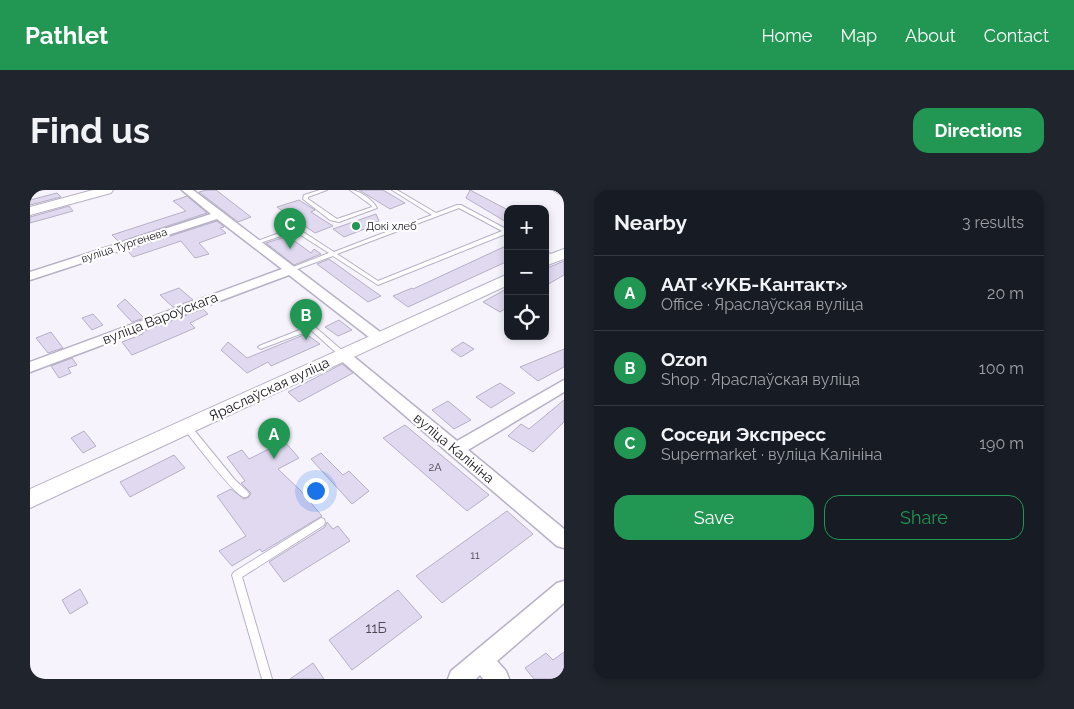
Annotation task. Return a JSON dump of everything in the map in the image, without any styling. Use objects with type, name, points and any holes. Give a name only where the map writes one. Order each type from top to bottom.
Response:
[{"type":"street","points":[[30,212],[107,190]]},
{"type":"street","points":[[188,190],[379,338]]},
{"type":"street","points":[[559,190],[564,194]]},
{"type":"street","name":"вуліца Тургенева","points":[[30,276],[218,215]]},
{"type":"street","name":"вуліца Вароўскага","points":[[30,367],[290,270]]},
{"type":"street","name":"Яраслаўская вуліца","points":[[30,499],[504,281]]},
{"type":"street","name":"вуліца Калініна","points":[[343,355],[564,540]]},
{"type":"street","points":[[456,449],[564,385]]},
{"type":"street","points":[[459,679],[564,590]]},
{"type":"street","points":[[482,661],[498,679]]},
{"type":"lane","points":[[325,190],[306,196],[305,199],[335,221],[341,221],[374,208],[374,204],[352,190]]},
{"type":"lane","points":[[394,190],[436,215]]},
{"type":"lane","points":[[290,270],[456,207],[463,207],[504,229]]},
{"type":"lane","points":[[362,213],[368,217]]},
{"type":"lane","points":[[379,224],[390,232]]},
{"type":"lane","points":[[255,243],[295,230],[333,253],[374,282],[381,282],[504,232]]},
{"type":"lane","points":[[261,347],[312,327],[343,355]]},
{"type":"lane","points":[[187,427],[232,482],[245,494]]},
{"type":"lane","points":[[267,679],[237,576],[321,522]]},
{"type":"building","points":[[216,190],[251,217],[238,222],[199,192]]},
{"type":"building","points":[[359,190],[383,190],[405,203],[390,209]]},
{"type":"building","points":[[470,190],[504,208],[504,221],[466,198]]},
{"type":"building","points":[[57,193],[61,197],[30,205],[30,200]]},
{"type":"building","points":[[187,196],[207,213],[119,242],[112,235],[186,211],[173,201]]},
{"type":"building","points":[[299,200],[315,210],[311,212],[333,226],[315,233],[277,207]]},
{"type":"building","points":[[69,206],[73,211],[30,223],[30,217]]},
{"type":"building","name":"Докі хлеб","points":[[376,214],[379,221],[375,225],[344,237],[333,229]]},
{"type":"building","points":[[217,221],[224,227],[220,228],[226,233],[199,243],[209,254],[195,258],[181,241],[133,257],[127,250]]},
{"type":"building","points":[[288,236],[311,253],[314,249],[321,254],[294,265],[266,243]]},
{"type":"building","points":[[504,247],[504,263],[408,307],[393,296],[413,289]]},
{"type":"building","points":[[329,259],[381,296],[368,302],[317,264]]},
{"type":"building","points":[[564,261],[564,275],[549,284],[549,267]]},
{"type":"building","points":[[179,288],[193,300],[173,307],[160,295]]},
{"type":"building","points":[[504,290],[504,310],[500,312],[483,302]]},
{"type":"building","points":[[125,299],[144,318],[132,322],[117,306]]},
{"type":"building","points":[[203,309],[208,314],[190,323],[195,328],[132,355],[122,342],[143,334],[142,332]]},
{"type":"building","points":[[93,314],[103,325],[92,330],[82,318]]},
{"type":"building","points":[[339,320],[352,330],[338,336],[325,327]]},
{"type":"building","points":[[51,332],[63,348],[48,353],[36,338]]},
{"type":"building","points":[[306,334],[320,344],[271,366],[268,362],[247,373],[221,350],[228,342],[247,358]]},
{"type":"building","points":[[463,342],[474,349],[461,357],[451,350]]},
{"type":"building","points":[[564,349],[564,367],[538,381],[520,367]]},
{"type":"building","points":[[72,358],[77,365],[68,368],[71,373],[59,378],[51,366]]},
{"type":"building","points":[[342,364],[353,373],[299,402],[288,392]]},
{"type":"building","points":[[500,383],[515,393],[491,408],[476,397]]},
{"type":"building","points":[[564,400],[564,422],[533,452],[508,436],[521,424],[529,429]]},
{"type":"building","points":[[448,401],[471,420],[454,429],[432,410]]},
{"type":"building","points":[[405,425],[489,495],[467,511],[383,438]]},
{"type":"building","points":[[84,431],[96,446],[83,453],[71,438]]},
{"type":"building","points":[[277,433],[299,458],[278,469],[300,490],[322,516],[262,552],[260,549],[232,566],[219,551],[246,536],[217,496],[231,489],[244,499],[249,497],[251,493],[241,483],[245,481],[227,457],[242,450],[249,459],[271,448],[264,439]]},
{"type":"building","points":[[321,453],[343,475],[349,471],[369,491],[352,504],[311,459]]},
{"type":"building","points":[[174,455],[185,468],[130,497],[120,482]]},
{"type":"building","points":[[507,511],[533,534],[442,603],[416,576]]},
{"type":"building","points":[[327,522],[333,529],[338,526],[350,541],[284,582],[269,562],[325,527]]},
{"type":"building","points":[[80,589],[88,603],[70,614],[62,600]]},
{"type":"building","points":[[398,590],[422,617],[352,670],[329,640]]},
{"type":"building","points":[[564,652],[564,679],[534,679],[525,668],[546,653],[553,660]]},
{"type":"building","points":[[313,663],[324,679],[290,679]]},
{"type":"place","name":"Докі хлеб","points":[[356,226]]},
{"type":"place","name":"Соседи Экспресс","points":[[290,249]]},
{"type":"place","name":"Ozon","points":[[306,340]]},
{"type":"place","name":"ААТ «УКБ-Кантакт»","points":[[274,459]]}]
